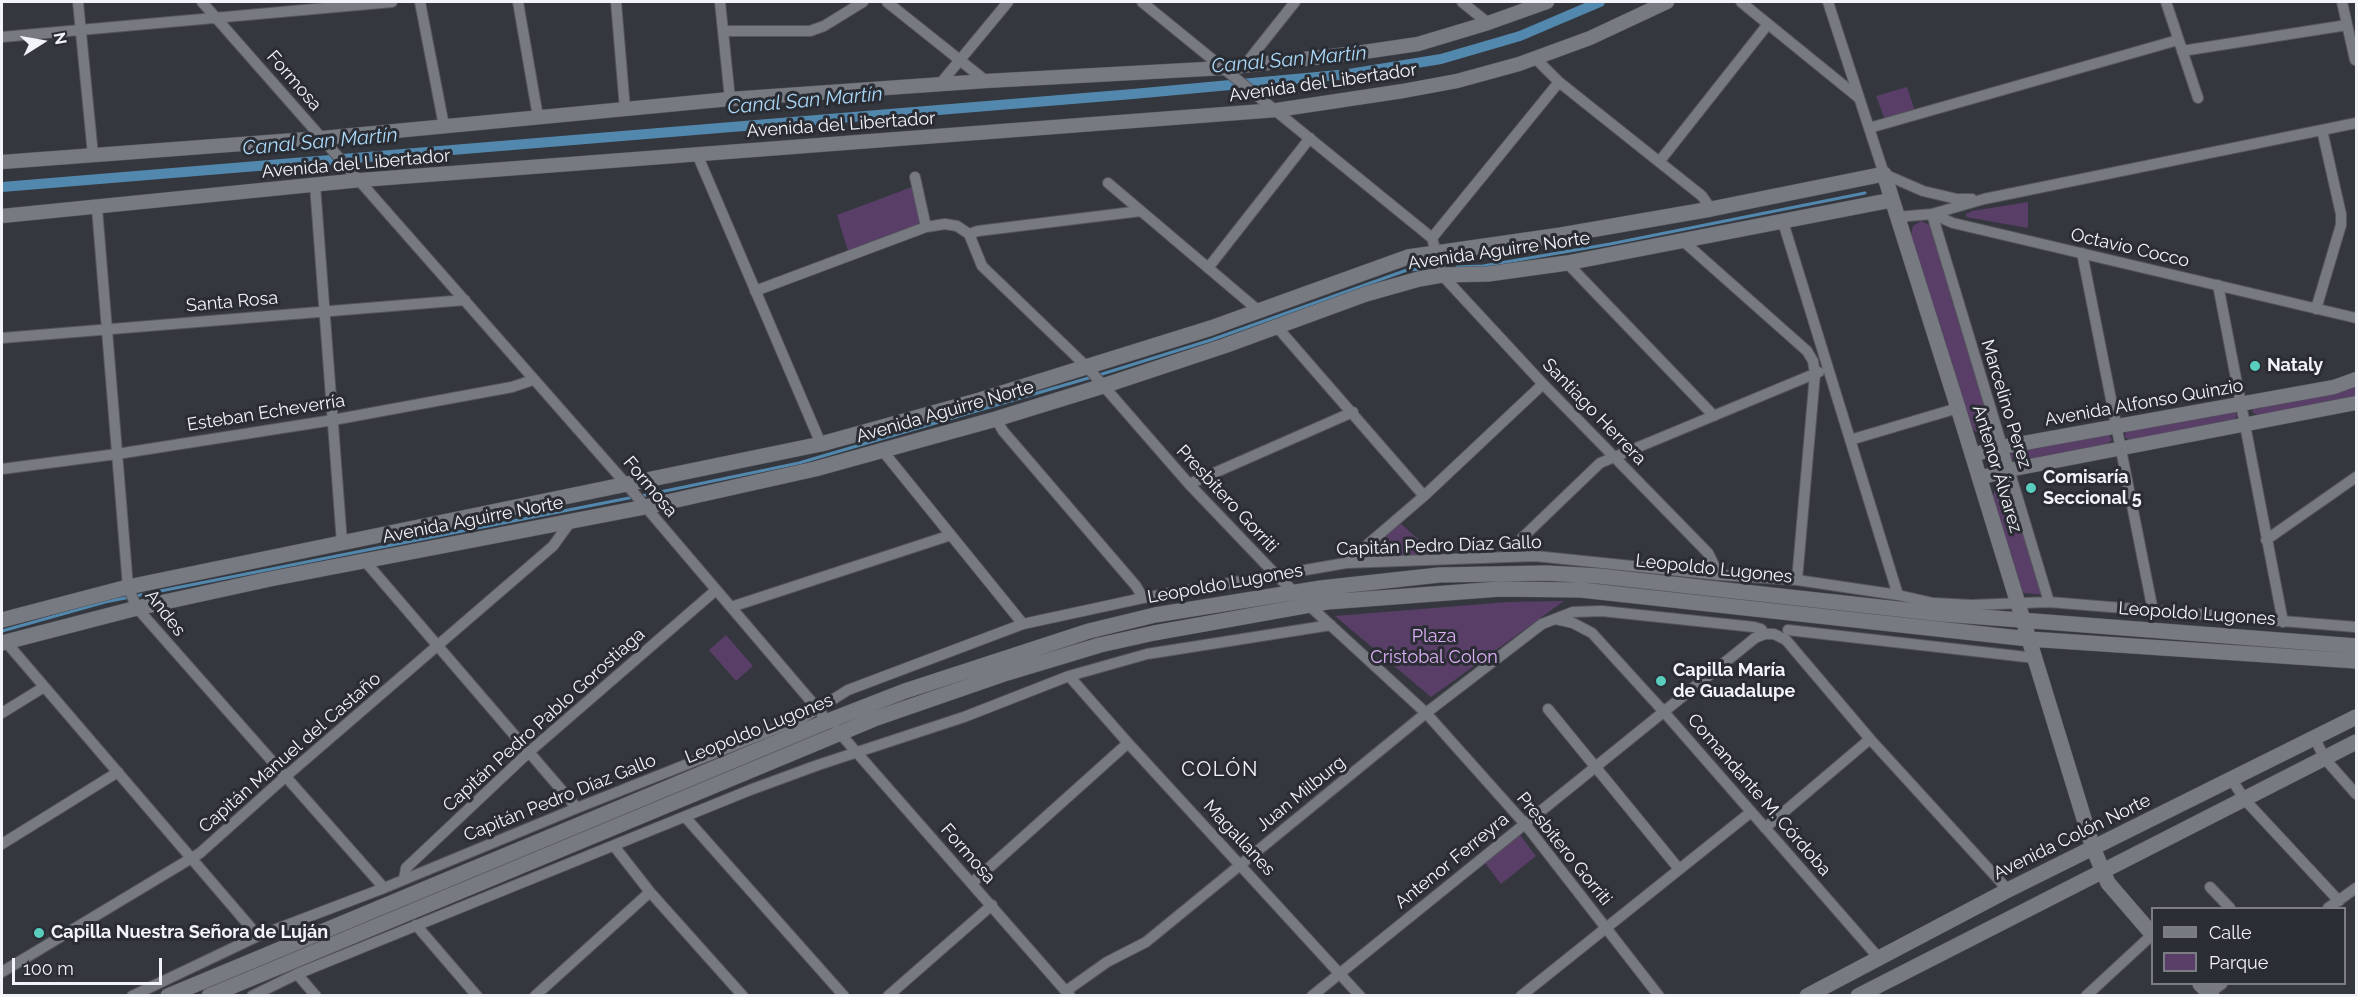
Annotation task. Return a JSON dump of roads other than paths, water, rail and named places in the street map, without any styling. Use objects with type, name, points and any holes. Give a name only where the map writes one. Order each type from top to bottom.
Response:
[{"type":"main road","name":"Avenida Aguirre Norte","points":[[2,620],[364,560],[571,521],[815,469],[996,419],[1259,311],[1434,245],[1561,235],[1884,174]]},
{"type":"main road","name":"Antenor Álvarez","points":[[1884,174],[2101,871],[2108,883],[2151,934]]},
{"type":"main road","name":"Avenida Aguirre Norte","points":[[4,642],[132,597],[342,543],[630,488],[821,444],[980,400],[1096,377],[1277,327],[1366,294],[1419,279],[1442,275],[1488,274],[1567,263],[1892,200]]},
{"type":"main road","name":"Leopoldo Lugones","points":[[168,996],[823,715],[916,688],[1089,631],[1155,615],[1294,592],[1438,575],[1547,573],[1599,576],[1943,614],[2356,646]]},
{"type":"main road","name":"Leopoldo Lugones","points":[[209,996],[874,719],[996,677],[1100,645],[1327,602],[1500,589],[1538,589],[1649,597],[2029,639],[2356,661]]},
{"type":"main road","name":"Avenida Colón Norte","points":[[1807,996],[2008,890],[2356,717]]},
{"type":"main road","points":[[1858,996],[2356,742]]},
{"type":"street","points":[[78,2],[93,155]]},
{"type":"street","name":"Formosa","points":[[202,2],[361,180],[533,381],[630,488],[823,715],[1068,993]]},
{"type":"street","points":[[2,38],[216,17],[305,5],[392,2]]},
{"type":"street","points":[[420,2],[444,126]]},
{"type":"street","points":[[518,2],[538,117]]},
{"type":"street","points":[[616,2],[625,109]]},
{"type":"street","points":[[720,2],[730,99]]},
{"type":"street","points":[[723,31],[810,31],[824,26],[863,2]]},
{"type":"street","points":[[887,2],[986,81]]},
{"type":"street","points":[[940,84],[1008,2]]},
{"type":"street","points":[[1145,2],[1277,110],[1434,245],[1442,275]]},
{"type":"street","points":[[1244,66],[1295,2]]},
{"type":"street","points":[[1462,2],[1488,23]]},
{"type":"street","name":"Avenida del Libertador","points":[[2,162],[322,138],[730,99],[1244,66],[1418,44],[1547,2]]},
{"type":"street","name":"Avenida del Libertador","points":[[2,216],[361,180],[1277,110],[1403,92],[1457,81],[1535,58],[1590,38],[1667,2]]},
{"type":"street","points":[[1741,2],[1859,98]]},
{"type":"street","name":"Antenor Álvarez","points":[[1828,2],[1884,174]]},
{"type":"street","points":[[2166,2],[2199,98]]},
{"type":"street","points":[[2343,2],[2355,60]]},
{"type":"street","points":[[1659,162],[1768,24]]},
{"type":"street","points":[[1869,128],[2180,45],[2348,25]]},
{"type":"street","points":[[1535,58],[1559,82],[1702,196],[1711,208]]},
{"type":"street","points":[[1434,245],[1559,82]]},
{"type":"street","points":[[1932,214],[1984,199],[2356,123]]},
{"type":"street","points":[[2316,309],[2341,225],[2341,214],[2322,130]]},
{"type":"street","points":[[1208,268],[1310,138]]},
{"type":"street","points":[[697,154],[821,444]]},
{"type":"street","points":[[1884,174],[1923,191],[1957,199],[1984,199]]},
{"type":"street","points":[[915,177],[926,227]]},
{"type":"street","points":[[1108,183],[1259,311]]},
{"type":"street","points":[[315,185],[342,543]]},
{"type":"street","name":"Andes","points":[[97,208],[117,454],[132,597],[285,777],[384,888]]},
{"type":"street","points":[[755,291],[926,227],[945,224],[957,226],[969,234],[1142,211]]},
{"type":"street","name":"Octavio Cocco","points":[[1897,217],[1932,214],[1953,223],[2356,318]]},
{"type":"street","name":"Marcelino Perez","points":[[1932,214],[2049,602]]},
{"type":"street","points":[[1783,222],[1898,595]]},
{"type":"street","name":"Presbítero Gorriti","points":[[969,234],[982,266],[1096,377],[1189,484],[1276,575],[1426,713],[1525,824],[1659,996]]},
{"type":"street","points":[[1683,241],[1807,351],[1813,361],[1815,374],[1797,580]]},
{"type":"street","points":[[2082,253],[2152,611]]},
{"type":"street","points":[[1567,263],[1714,416]]},
{"type":"street","name":"Santiago Herrera","points":[[1442,275],[1543,384],[1708,553],[1719,575]]},
{"type":"street","points":[[2218,285],[2283,622]]},
{"type":"street","name":"Santa Rosa","points":[[2,338],[465,300]]},
{"type":"street","points":[[1277,327],[1424,496]]},
{"type":"street","points":[[1515,556],[1522,538],[1600,463],[1827,367]]},
{"type":"street","name":"Avenida Alfonso Quinzio","points":[[1972,455],[2002,447],[2334,387],[2356,379]]},
{"type":"street","name":"Esteban Echeverría","points":[[2,469],[117,454],[333,420],[512,387],[533,381]]},
{"type":"street","points":[[1346,563],[1424,496],[1543,384]]},
{"type":"street","name":"Avenida Alfonso Quinzio","points":[[1979,478],[2245,423],[2356,403]]},
{"type":"street","points":[[1850,440],[1958,408]]},
{"type":"street","points":[[1189,484],[1353,412]]},
{"type":"street","points":[[996,419],[1003,431],[1136,586],[1143,598]]},
{"type":"street","points":[[882,450],[1023,624]]},
{"type":"street","points":[[2266,540],[2356,477]]},
{"type":"street","name":"Capitán Manuel del Castaño","points":[[2,972],[192,858],[553,546],[571,521]]},
{"type":"street","points":[[731,607],[951,535]]},
{"type":"street","name":"Capitán Pedro Díaz Gallo","points":[[132,996],[258,936],[384,888],[802,718],[823,715],[848,690],[1023,624],[1143,598],[1346,563],[1535,556],[1719,575],[1797,580],[1898,595],[1934,603],[1971,605],[2049,602],[2356,627]]},
{"type":"street","points":[[364,560],[577,808]]},
{"type":"street","name":"Capitán Pedro Pablo Gorostiaga","points":[[404,879],[406,868],[529,752],[716,590]]},
{"type":"street","name":"Juan Milburg","points":[[1068,993],[1107,962],[1146,942],[1426,713],[1542,624],[1573,612],[1602,611],[1754,627],[1765,634]]},
{"type":"street","points":[[1791,613],[1787,635],[1870,739],[2008,890]]},
{"type":"street","name":"Comandante M. Córdoba","points":[[1555,619],[1573,623],[1592,633],[1878,957]]},
{"type":"street","points":[[252,996],[297,974],[686,818],[750,790],[964,717],[1069,676],[1147,654],[1331,625]]},
{"type":"street","points":[[1765,634],[2035,658]]},
{"type":"street","name":"Antenor Ferreyra","points":[[1312,996],[1596,765],[1755,638],[1765,634]]},
{"type":"street","points":[[4,642],[258,936]]},
{"type":"street","name":"Magallanes","points":[[1069,676],[1360,996]]},
{"type":"street","points":[[2,713],[44,687]]},
{"type":"street","points":[[1548,709],[1679,868]]},
{"type":"street","points":[[1765,828],[1870,739]]},
{"type":"street","points":[[2315,739],[2325,759],[2356,794]]},
{"type":"street","points":[[972,883],[1128,743]]},
{"type":"street","points":[[2,844],[117,772]]},
{"type":"street","points":[[2232,780],[2245,800],[2339,901]]},
{"type":"street","points":[[1521,996],[1751,812]]},
{"type":"street","points":[[686,818],[844,996]]},
{"type":"street","points":[[614,846],[650,892],[742,996]]},
{"type":"street","points":[[2210,886],[2228,907]]},
{"type":"street","points":[[2331,907],[2356,888]]},
{"type":"street","points":[[534,996],[650,892]]},
{"type":"street","points":[[888,996],[992,905]]},
{"type":"street","points":[[416,925],[477,996]]},
{"type":"street","points":[[2086,996],[2151,936]]},
{"type":"street","points":[[297,974],[316,996]]},
{"type":"waterway","name":"Canal San Martín","points":[[2,187],[1133,94],[1349,74],[1441,59],[1520,36],[1600,2]]},
{"type":"waterway","points":[[1457,267],[1483,266],[1610,244],[1865,193]]},
{"type":"waterway","points":[[1099,375],[1211,340],[1407,270],[1427,269]]},
{"type":"waterway","points":[[641,496],[799,463],[1092,377]]},
{"type":"waterway","points":[[2,631],[105,602],[634,497]]},
{"type":"place","name":"Nataly","points":[[2255,366]]},
{"type":"place","name":"Comisaría Seccional 5","points":[[2031,488]]},
{"type":"place","name":"Capilla María de Guadalupe","points":[[1661,681]]},
{"type":"place","name":"Capilla Nuestra Señora de Luján","points":[[39,933]]},
{"type":"district","name":"COLÓN","points":[[1220,770]]},
{"type":"park label","name":"Plaza Cristobal Colon","points":[[1434,647]]}]
